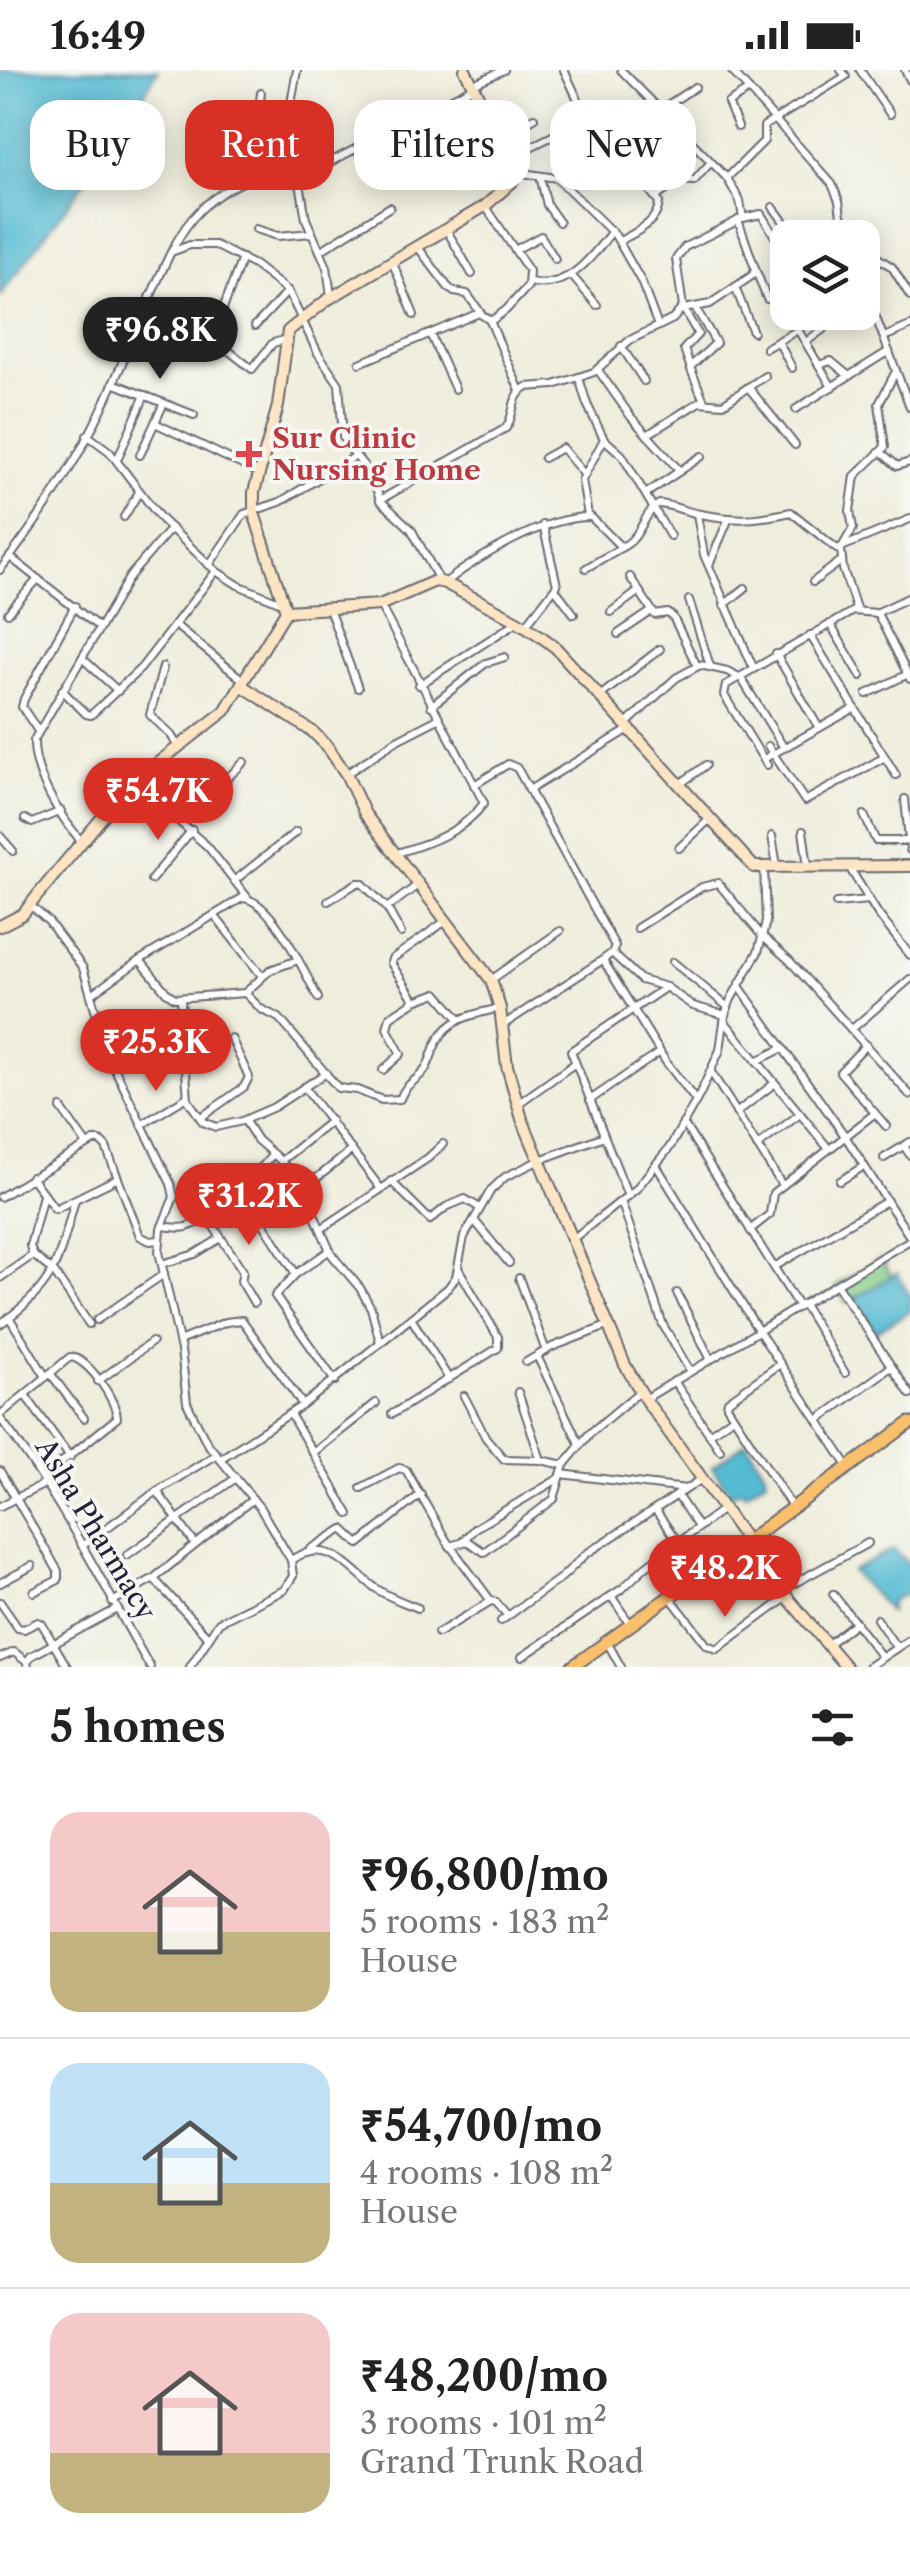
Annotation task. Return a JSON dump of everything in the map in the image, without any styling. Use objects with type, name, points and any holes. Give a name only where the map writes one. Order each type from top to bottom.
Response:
[{"type":"main road","points":[[572,1667],[910,1424]]},
{"type":"street","points":[[292,100],[297,70]]},
{"type":"street","points":[[465,70],[479,100]]},
{"type":"street","points":[[448,100],[504,70]]},
{"type":"street","points":[[564,70],[581,100]]},
{"type":"street","points":[[620,70],[650,100]]},
{"type":"street","points":[[744,70],[734,73],[832,184],[841,220]]},
{"type":"street","points":[[727,178],[764,140],[764,126],[846,76],[841,70]]},
{"type":"street","points":[[860,70],[890,114]]},
{"type":"street","points":[[905,70],[910,80]]},
{"type":"street","points":[[675,100],[695,87]]},
{"type":"street","points":[[738,127],[728,102],[748,90]]},
{"type":"street","points":[[260,100],[261,93]]},
{"type":"street","points":[[530,120],[534,118]]},
{"type":"street","points":[[696,147],[727,178],[740,201],[740,219],[768,299]]},
{"type":"street","points":[[656,197],[681,180],[694,181],[711,162]]},
{"type":"street","points":[[530,174],[550,177]]},
{"type":"street","points":[[540,176],[547,205],[559,222]]},
{"type":"street","points":[[0,570],[43,513],[87,436],[186,224],[224,190]]},
{"type":"street","points":[[301,190],[312,234],[327,267],[331,298]]},
{"type":"street","points":[[0,926],[31,906],[138,778],[225,711],[286,607],[254,512],[258,472],[278,406],[288,332],[331,298],[485,206],[504,190]]},
{"type":"street","points":[[570,190],[620,241],[642,281],[658,326]]},
{"type":"street","points":[[620,241],[660,209],[650,190]]},
{"type":"street","points":[[320,251],[390,206]]},
{"type":"street","points":[[485,206],[528,271],[530,282]]},
{"type":"street","points":[[773,207],[783,220]]},
{"type":"street","points":[[764,376],[719,406],[704,401],[684,349],[698,334],[683,308],[676,259],[740,219],[761,214],[770,228]]},
{"type":"street","points":[[841,217],[844,220]]},
{"type":"street","points":[[446,228],[472,274]]},
{"type":"street","points":[[256,229],[278,236],[312,234]]},
{"type":"street","points":[[530,282],[549,285],[571,275],[612,231]]},
{"type":"street","points":[[515,250],[542,236],[555,259]]},
{"type":"street","points":[[171,252],[190,244],[208,243],[242,258],[288,291],[339,384],[342,437],[372,476],[380,500],[410,529],[442,582]]},
{"type":"street","points":[[416,246],[448,288],[467,294],[490,321],[520,391]]},
{"type":"street","points":[[210,344],[242,258]]},
{"type":"street","points":[[880,259],[892,267],[910,296]]},
{"type":"street","points":[[392,262],[414,315]]},
{"type":"street","points":[[380,500],[500,432],[510,424],[513,401],[520,391],[598,370],[621,346],[673,319],[683,308],[710,304],[753,275],[755,268]]},
{"type":"street","points":[[571,275],[597,305]]},
{"type":"street","points":[[490,321],[506,310],[530,282]]},
{"type":"street","points":[[735,287],[752,332]]},
{"type":"street","points":[[255,326],[288,291]]},
{"type":"street","points":[[690,367],[716,342],[694,307]]},
{"type":"street","points":[[360,362],[481,313]]},
{"type":"street","points":[[884,337],[910,326]]},
{"type":"street","points":[[880,328],[910,406]]},
{"type":"street","points":[[766,348],[795,330],[832,387]]},
{"type":"street","points":[[806,342],[822,330]]},
{"type":"street","points":[[431,336],[455,388]]},
{"type":"street","points":[[224,347],[252,369],[273,343],[284,340]]},
{"type":"street","points":[[778,340],[792,368]]},
{"type":"street","points":[[621,346],[644,381]]},
{"type":"street","points":[[796,410],[889,351]]},
{"type":"street","points":[[819,365],[831,361],[849,376]]},
{"type":"street","points":[[598,370],[647,435],[680,470]]},
{"type":"street","points":[[857,611],[840,549],[852,528],[855,476],[887,442],[879,404],[896,371]]},
{"type":"street","points":[[579,378],[604,439],[617,448],[655,505],[670,536]]},
{"type":"street","points":[[113,383],[194,415]]},
{"type":"street","points":[[748,387],[796,445]]},
{"type":"street","points":[[117,460],[145,395]]},
{"type":"street","points":[[647,435],[704,401]]},
{"type":"street","points":[[140,455],[164,403]]},
{"type":"street","points":[[155,422],[258,472]]},
{"type":"street","points":[[87,436],[117,460],[170,528],[212,568],[286,607],[380,605],[435,580],[522,623],[556,648],[754,867],[910,866]]},
{"type":"street","points":[[604,439],[582,484],[588,516],[624,546]]},
{"type":"street","points":[[544,458],[562,448],[584,474]]},
{"type":"street","points":[[881,452],[897,466],[910,462]]},
{"type":"street","points":[[62,690],[86,714],[92,714],[148,658],[175,624],[244,514],[280,502],[356,456]]},
{"type":"street","points":[[647,493],[702,456]]},
{"type":"street","points":[[124,517],[140,492]]},
{"type":"street","points":[[655,505],[665,504],[696,514],[761,520],[791,512],[833,548],[840,549],[910,518]]},
{"type":"street","points":[[586,568],[637,538],[655,505]]},
{"type":"street","points":[[696,514],[708,566],[752,667]]},
{"type":"street","points":[[442,582],[544,525],[588,516]]},
{"type":"street","points":[[708,566],[729,518]]},
{"type":"street","points":[[544,525],[556,590],[574,614]]},
{"type":"street","points":[[82,842],[38,766],[34,748],[38,731],[130,576],[170,528]]},
{"type":"street","points":[[10,557],[100,628]]},
{"type":"street","points":[[813,582],[841,561]]},
{"type":"street","points":[[630,577],[657,616],[673,617],[697,666]]},
{"type":"street","points":[[8,612],[38,578]]},
{"type":"street","points":[[724,605],[745,588]]},
{"type":"street","points":[[419,685],[522,623],[556,590]]},
{"type":"street","points":[[611,612],[639,591]]},
{"type":"street","points":[[885,757],[805,801],[767,759],[724,695],[726,685],[752,667],[830,624],[857,611],[876,612],[910,597]]},
{"type":"street","points":[[689,600],[710,667]]},
{"type":"street","points":[[380,605],[484,803],[470,818],[434,842],[397,853]]},
{"type":"street","points":[[38,731],[22,707],[24,699],[76,606]]},
{"type":"street","points":[[329,609],[358,688]]},
{"type":"street","points":[[618,634],[652,611]]},
{"type":"street","points":[[867,694],[908,671],[876,612]]},
{"type":"street","points":[[175,624],[242,683],[313,732],[346,774],[365,814],[491,980],[518,1104],[607,1326],[642,1395],[785,1594],[846,1667]]},
{"type":"street","points":[[830,624],[862,676]]},
{"type":"street","points":[[810,635],[896,775]]},
{"type":"street","points":[[599,697],[660,648]]},
{"type":"street","points":[[776,654],[819,728]]},
{"type":"street","points":[[431,706],[486,663],[505,657]]},
{"type":"street","points":[[82,658],[118,690]]},
{"type":"street","points":[[148,658],[162,669],[150,715],[171,734],[178,748]]},
{"type":"street","points":[[529,790],[626,728],[676,678],[697,666],[739,676],[784,748]]},
{"type":"street","points":[[767,759],[855,708]]},
{"type":"street","points":[[346,774],[396,740],[438,719]]},
{"type":"street","points":[[767,759],[768,746]]},
{"type":"street","points":[[182,822],[244,762]]},
{"type":"street","points":[[474,785],[508,764],[517,768],[615,946],[612,953],[502,1026]]},
{"type":"street","points":[[680,784],[706,765]]},
{"type":"street","points":[[138,778],[159,804],[192,830],[248,898]]},
{"type":"street","points":[[905,799],[910,850]]},
{"type":"street","points":[[26,820],[32,823],[61,811]]},
{"type":"street","points":[[864,815],[876,841],[909,841]]},
{"type":"street","points":[[679,848],[712,817]]},
{"type":"street","points":[[151,880],[192,830]]},
{"type":"street","points":[[804,831],[808,867]]},
{"type":"street","points":[[234,880],[296,832]]},
{"type":"street","points":[[0,836],[13,852]]},
{"type":"street","points":[[772,836],[777,867]]},
{"type":"street","points":[[848,866],[910,955]]},
{"type":"street","points":[[574,1238],[624,1198],[656,1165],[696,1101],[720,1050],[726,1014],[758,952],[766,922],[764,867]]},
{"type":"street","points":[[328,901],[362,882],[386,908],[401,934]]},
{"type":"street","points":[[637,928],[702,886],[715,882],[910,1095]]},
{"type":"street","points":[[386,908],[420,884]]},
{"type":"street","points":[[92,994],[140,960],[248,898],[269,917],[318,998]]},
{"type":"street","points":[[836,904],[869,900]]},
{"type":"street","points":[[31,906],[48,920],[76,957],[92,994],[109,1057],[173,1193],[158,1240],[179,1341],[186,1404],[218,1457],[253,1499],[290,1560],[293,1576],[284,1590],[219,1622],[190,1667]]},
{"type":"street","points":[[214,915],[262,976]]},
{"type":"street","points":[[415,1002],[391,964],[392,959],[446,920]]},
{"type":"street","points":[[491,980],[560,930]]},
{"type":"street","points":[[612,953],[640,980],[666,987],[693,1006],[726,1014]]},
{"type":"street","points":[[140,960],[166,992],[181,1000],[244,993],[262,976],[298,960]]},
{"type":"street","points":[[602,960],[696,1101]]},
{"type":"street","points":[[674,962],[726,1014],[757,1061],[829,1149]]},
{"type":"street","points":[[852,1030],[910,979]]},
{"type":"street","points":[[450,1546],[471,1542],[484,1552],[554,1499],[564,1465],[590,1433],[642,1395],[674,1381],[910,1239],[845,1136],[739,985]]},
{"type":"street","points":[[666,987],[632,1007],[570,1054],[604,1136],[663,1326],[690,1370]]},
{"type":"street","points":[[244,993],[278,1018],[343,1090],[357,1090],[382,1100],[400,1099],[408,1082],[422,1075],[440,1036],[458,1019],[500,1008]]},
{"type":"street","points":[[383,1070],[401,1054],[387,1022],[415,1002],[437,993],[458,1019]]},
{"type":"street","points":[[181,1000],[191,1108],[216,1127],[245,1120],[326,1073]]},
{"type":"street","points":[[200,1118],[244,1087],[250,1077],[231,1038]]},
{"type":"street","points":[[866,1044],[840,1072],[886,1126]]},
{"type":"street","points":[[757,1061],[781,1048]]},
{"type":"street","points":[[590,1100],[660,1052]]},
{"type":"street","points":[[518,1104],[574,1063]]},
{"type":"street","points":[[710,1071],[782,1185]]},
{"type":"street","points":[[736,1113],[775,1083]]},
{"type":"street","points":[[304,1088],[381,1189]]},
{"type":"street","points":[[143,1124],[188,1096]]},
{"type":"street","points":[[62,1108],[87,1145]]},
{"type":"street","points":[[757,1146],[800,1114]]},
{"type":"street","points":[[750,1230],[770,1214],[770,1197],[782,1185],[874,1114]]},
{"type":"street","points":[[245,1120],[257,1140],[302,1189],[330,1250],[366,1298],[380,1342]]},
{"type":"street","points":[[281,1162],[330,1122]]},
{"type":"street","points":[[683,1123],[844,1373]]},
{"type":"street","points":[[82,1546],[157,1491],[303,1406],[448,1288],[456,1276],[464,1237],[491,1190],[505,1177],[604,1136]]},
{"type":"street","points":[[0,1197],[94,1141],[103,1143],[140,1236],[158,1240]]},
{"type":"street","points":[[320,1229],[428,1158],[442,1144]]},
{"type":"street","points":[[884,1158],[907,1144],[910,1155]]},
{"type":"street","points":[[302,1189],[352,1150]]},
{"type":"street","points":[[162,1226],[188,1226],[206,1215],[236,1194],[273,1154]]},
{"type":"street","points":[[656,1165],[849,1467]]},
{"type":"street","points":[[840,1181],[864,1166]]},
{"type":"street","points":[[31,1177],[55,1209],[118,1178]]},
{"type":"street","points":[[391,1181],[430,1220],[465,1199],[480,1208]]},
{"type":"street","points":[[236,1194],[265,1226],[296,1274]]},
{"type":"street","points":[[43,1195],[30,1246],[33,1255],[54,1272],[88,1324]]},
{"type":"street","points":[[0,1324],[40,1291],[54,1272],[75,1200]]},
{"type":"street","points":[[774,1266],[887,1201]]},
{"type":"street","points":[[206,1215],[242,1272],[241,1281],[254,1303]]},
{"type":"street","points":[[474,1220],[509,1263]]},
{"type":"street","points":[[162,1264],[194,1254],[221,1238]]},
{"type":"street","points":[[330,1250],[277,1292],[276,1302],[335,1381]]},
{"type":"street","points":[[0,1278],[33,1255]]},
{"type":"street","points":[[392,1414],[498,1348],[500,1342],[457,1266]]},
{"type":"street","points":[[97,1320],[164,1274]]},
{"type":"street","points":[[519,1278],[546,1351]]},
{"type":"street","points":[[837,1285],[910,1394]]},
{"type":"street","points":[[677,1293],[710,1358]]},
{"type":"street","points":[[10,1317],[48,1375],[84,1418]]},
{"type":"street","points":[[411,1318],[449,1380]]},
{"type":"street","points":[[179,1341],[226,1322],[242,1320],[303,1406]]},
{"type":"street","points":[[526,1362],[607,1326]]},
{"type":"street","points":[[98,1381],[152,1342]]},
{"type":"street","points":[[0,1416],[74,1356],[98,1381],[118,1415],[45,1480],[0,1506]]},
{"type":"street","points":[[537,1356],[580,1445]]},
{"type":"street","points":[[780,1364],[728,1401],[733,1417],[792,1508]]},
{"type":"street","points":[[818,1420],[891,1367]]},
{"type":"street","points":[[674,1381],[720,1450]]},
{"type":"street","points":[[518,1392],[542,1460]]},
{"type":"street","points":[[24,1394],[70,1458]]},
{"type":"street","points":[[464,1396],[486,1438],[504,1458],[564,1465]]},
{"type":"street","points":[[313,1454],[376,1402]]},
{"type":"street","points":[[290,1414],[349,1514]]},
{"type":"street","name":"Asha Pharmacy","points":[[0,1416],[3,1427],[45,1480],[149,1667]]},
{"type":"street","points":[[709,1434],[733,1417]]},
{"type":"street","points":[[361,1488],[404,1468],[450,1546],[505,1618],[562,1577],[586,1554],[704,1478]]},
{"type":"street","points":[[0,1470],[59,1576],[34,1592]]},
{"type":"street","points":[[461,1543],[474,1528],[560,1476],[688,1489]]},
{"type":"street","points":[[127,1555],[236,1478]]},
{"type":"street","points":[[157,1491],[195,1544]]},
{"type":"street","points":[[290,1560],[343,1529],[360,1544],[420,1494]]},
{"type":"street","points":[[677,1496],[698,1527]]},
{"type":"street","points":[[0,1658],[14,1652],[27,1664],[154,1578],[253,1499]]},
{"type":"street","points":[[522,1657],[611,1596],[724,1508]]},
{"type":"street","points":[[654,1510],[701,1574]]},
{"type":"street","points":[[670,1597],[706,1645],[717,1649],[785,1594],[868,1543]]},
{"type":"street","points":[[310,1550],[349,1564],[376,1588],[418,1608]]},
{"type":"street","points":[[0,1583],[32,1566]]},
{"type":"street","points":[[154,1578],[208,1636]]},
{"type":"street","points":[[833,1594],[881,1656]]},
{"type":"street","points":[[611,1596],[631,1625]]},
{"type":"street","points":[[438,1633],[490,1600]]},
{"type":"street","points":[[0,1602],[3,1614],[21,1630],[38,1622],[42,1624],[67,1667]]},
{"type":"street","points":[[878,1619],[896,1647]]},
{"type":"street","points":[[828,1645],[856,1622]]},
{"type":"street","points":[[868,1667],[910,1639]]},
{"type":"street","points":[[607,1642],[621,1667]]},
{"type":"green space","points":[[881,1259],[892,1277],[846,1303],[836,1285]]},
{"type":"water","points":[[0,70],[158,70],[141,100],[30,100],[30,190],[78,190],[0,296]]},
{"type":"water","points":[[897,1273],[910,1296],[910,1311],[875,1332],[855,1298]]},
{"type":"water","points":[[746,1442],[766,1479],[746,1493],[739,1490],[731,1494],[712,1467]]},
{"type":"water","points":[[894,1549],[910,1566],[910,1597],[895,1599],[889,1606],[891,1613],[852,1571]]},
{"type":"place","name":"Sur Clinic Nursing Home","points":[[249,454]]}]
